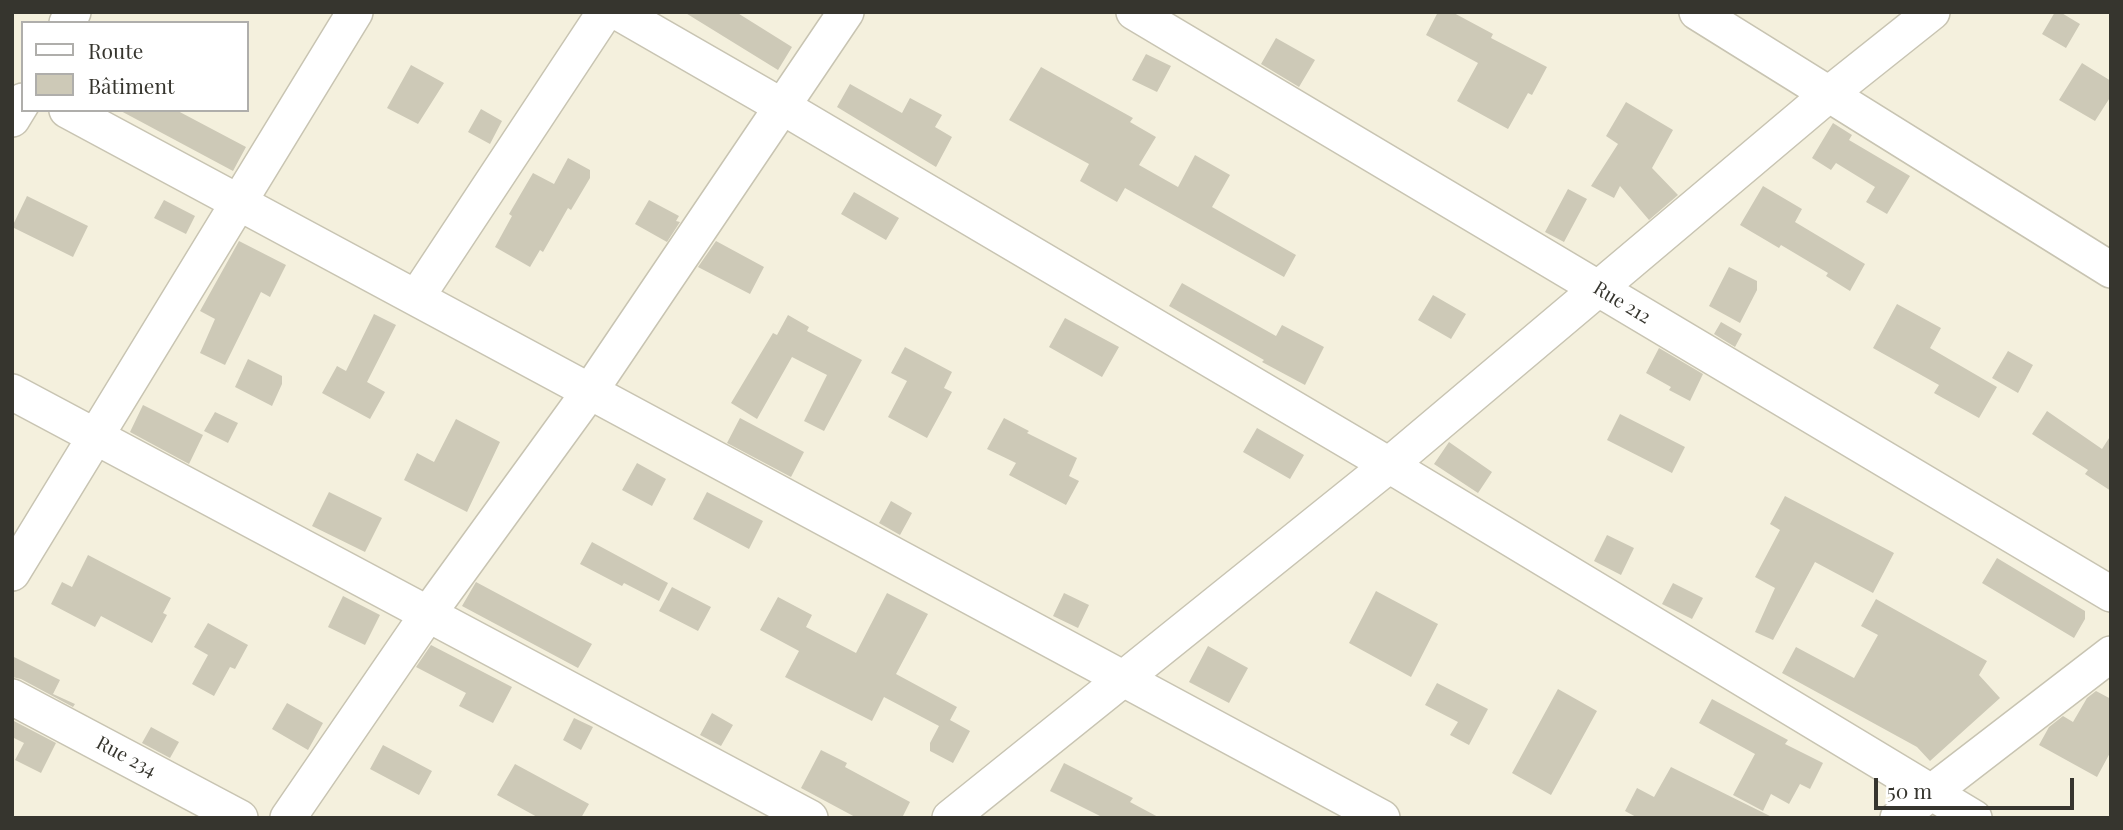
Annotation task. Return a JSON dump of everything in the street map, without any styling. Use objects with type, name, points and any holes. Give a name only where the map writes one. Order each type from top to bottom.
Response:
[{"type":"street","points":[[12,573],[355,12]]},
{"type":"street","points":[[416,298],[605,12]]},
{"type":"street","points":[[618,12],[1389,465],[1975,818]]},
{"type":"street","points":[[288,818],[428,614],[590,391],[846,12]]},
{"type":"street","name":"Rue 212","points":[[1134,12],[2111,594]]},
{"type":"street","points":[[1697,12],[2111,270]]},
{"type":"street","points":[[950,818],[1389,465],[1829,94],[1931,12]]},
{"type":"street","points":[[71,112],[1382,818]]},
{"type":"street","points":[[12,392],[810,818]]},
{"type":"street","points":[[1898,818],[2111,654]]},
{"type":"street","name":"Rue 234","points":[[12,697],[240,818]]},
{"type":"building","points":[[684,12],[736,12],[792,47],[778,70]]},
{"type":"building","points":[[1438,12],[1452,12],[1493,34],[1491,38],[1547,67],[1532,95],[1528,93],[1508,129],[1457,101],[1478,63],[1426,35]]},
{"type":"building","points":[[2055,12],[2060,12],[2080,24],[2066,48],[2042,34]]},
{"type":"building","points":[[1276,38],[1315,60],[1299,87],[1261,64]]},
{"type":"building","points":[[1146,54],[1171,66],[1157,92],[1132,80]]},
{"type":"building","points":[[2082,63],[2111,81],[2111,96],[2095,121],[2059,100]]},
{"type":"building","points":[[411,65],[444,83],[418,124],[387,108]]},
{"type":"building","points":[[1041,67],[1133,118],[1130,122],[1156,137],[1139,165],[1178,187],[1195,155],[1230,175],[1212,207],[1296,255],[1284,277],[1125,188],[1117,202],[1080,181],[1089,164],[1009,120]]},
{"type":"building","points":[[850,84],[902,113],[910,98],[942,115],[935,127],[952,137],[936,167],[837,107]]},
{"type":"building","points":[[1626,102],[1673,130],[1652,168],[1678,195],[1649,220],[1620,186],[1614,198],[1591,186],[1618,144],[1606,136]]},
{"type":"building","points":[[481,109],[502,121],[490,144],[468,132]]},
{"type":"building","points":[[123,112],[180,112],[246,147],[233,171]]},
{"type":"building","points":[[1833,123],[1852,135],[1849,140],[1910,176],[1887,214],[1866,202],[1875,187],[1836,163],[1831,170],[1812,158]]},
{"type":"building","points":[[568,158],[590,170],[590,178],[571,210],[568,208],[543,252],[540,250],[530,267],[495,247],[512,216],[509,214],[533,173],[554,184]]},
{"type":"building","points":[[1763,186],[1802,209],[1795,222],[1865,264],[1850,291],[1826,276],[1828,273],[1740,225]]},
{"type":"building","points":[[1568,189],[1587,199],[1564,242],[1545,232]]},
{"type":"building","points":[[854,192],[899,218],[886,240],[841,214]]},
{"type":"building","points":[[27,196],[88,226],[73,257],[12,227]]},
{"type":"building","points":[[164,200],[195,216],[186,234],[154,218]]},
{"type":"building","points":[[649,200],[679,216],[676,221],[680,222],[667,242],[635,224]]},
{"type":"building","points":[[239,241],[286,265],[270,297],[261,292],[225,365],[200,353],[215,319],[200,311]]},
{"type":"building","points":[[716,241],[764,267],[750,294],[698,267]]},
{"type":"building","points":[[1729,267],[1757,281],[1757,290],[1740,323],[1709,306]]},
{"type":"building","points":[[1182,283],[1276,336],[1282,325],[1324,347],[1305,385],[1169,306]]},
{"type":"building","points":[[1433,295],[1466,314],[1451,339],[1418,320]]},
{"type":"building","points":[[1897,304],[1941,328],[1930,348],[1997,387],[1979,418],[1934,393],[1939,385],[1873,348]]},
{"type":"building","points":[[374,314],[396,325],[367,382],[385,392],[370,419],[322,393],[337,366],[346,371]]},
{"type":"building","points":[[788,315],[809,327],[807,331],[862,360],[824,431],[804,421],[827,375],[792,357],[757,419],[731,403],[773,333],[777,335]]},
{"type":"building","points":[[1065,318],[1119,347],[1102,377],[1049,347]]},
{"type":"building","points":[[1721,322],[1742,334],[1735,347],[1714,334]]},
{"type":"building","points":[[905,347],[952,372],[944,388],[952,392],[927,438],[888,417],[907,381],[891,373]]},
{"type":"building","points":[[1659,348],[1703,374],[1690,401],[1646,373]]},
{"type":"building","points":[[2008,351],[2033,365],[2018,393],[1992,378]]},
{"type":"building","points":[[248,359],[282,376],[282,384],[272,406],[235,387]]},
{"type":"building","points":[[143,405],[203,435],[189,464],[130,432]]},
{"type":"building","points":[[2047,411],[2102,449],[2111,435],[2111,491],[2085,474],[2088,470],[2032,434]]},
{"type":"building","points":[[215,412],[238,423],[228,443],[204,431]]},
{"type":"building","points":[[1620,414],[1685,447],[1672,473],[1607,440]]},
{"type":"building","points":[[740,418],[804,452],[791,477],[727,443]]},
{"type":"building","points":[[1004,418],[1029,431],[1027,433],[1077,458],[1069,476],[1079,481],[1066,505],[1009,475],[1016,463],[987,449]]},
{"type":"building","points":[[456,419],[500,442],[467,512],[404,480],[417,453],[434,462]]},
{"type":"building","points":[[1257,428],[1304,455],[1290,479],[1243,452]]},
{"type":"building","points":[[1449,442],[1492,472],[1478,493],[1434,464]]},
{"type":"building","points":[[637,463],[666,479],[652,506],[622,490]]},
{"type":"building","points":[[329,492],[382,518],[365,552],[312,526]]},
{"type":"building","points":[[707,492],[763,521],[749,549],[693,519]]},
{"type":"building","points":[[1785,496],[1894,553],[1873,593],[1815,562],[1773,640],[1755,632],[1775,588],[1755,577],[1780,530],[1770,524]]},
{"type":"building","points":[[891,501],[912,513],[900,535],[879,523]]},
{"type":"building","points":[[1607,535],[1634,548],[1621,575],[1594,561]]},
{"type":"building","points":[[592,542],[668,583],[659,601],[624,583],[622,586],[580,564]]},
{"type":"building","points":[[88,555],[171,598],[163,613],[167,615],[152,643],[101,616],[95,627],[51,604],[62,582],[72,587]]},
{"type":"building","points":[[1997,558],[2085,611],[2085,619],[2074,638],[1982,583]]},
{"type":"building","points":[[476,582],[592,644],[578,668],[462,606]]},
{"type":"building","points":[[1673,583],[1703,598],[1692,619],[1662,604]]},
{"type":"building","points":[[672,587],[711,607],[698,631],[659,611]]},
{"type":"building","points":[[1376,591],[1438,624],[1411,677],[1349,643]]},
{"type":"building","points":[[887,593],[928,614],[896,674],[957,707],[950,720],[970,731],[953,763],[930,751],[930,743],[939,726],[884,697],[872,721],[785,677],[799,651],[760,630],[778,597],[812,615],[806,627],[856,653]]},
{"type":"building","points":[[1064,593],[1089,605],[1078,628],[1053,616]]},
{"type":"building","points":[[343,596],[380,615],[365,645],[328,627]]},
{"type":"building","points":[[1876,599],[1987,661],[1979,675],[2000,698],[1930,761],[1917,747],[1782,673],[1796,647],[1854,678],[1878,635],[1861,626]]},
{"type":"building","points":[[208,623],[248,645],[235,669],[230,667],[214,696],[192,684],[208,655],[194,647]]},
{"type":"building","points":[[431,645],[512,687],[493,723],[459,706],[466,693],[416,667]]},
{"type":"building","points":[[1208,646],[1248,668],[1229,703],[1189,682]]},
{"type":"building","points":[[12,656],[60,680],[53,694],[75,704],[73,707],[21,679],[12,677]]},
{"type":"building","points":[[1437,683],[1488,709],[1469,745],[1450,735],[1458,722],[1425,705]]},
{"type":"building","points":[[1558,689],[1597,711],[1551,795],[1512,773]]},
{"type":"building","points":[[2096,691],[2111,699],[2111,751],[2097,777],[2039,745],[2049,727],[2063,716],[2073,722],[2087,698]]},
{"type":"building","points":[[1712,699],[1788,740],[1785,744],[1823,763],[1810,789],[1800,784],[1789,804],[1771,794],[1763,811],[1733,795],[1755,754],[1699,723]]},
{"type":"building","points":[[287,703],[323,723],[308,750],[272,729]]},
{"type":"building","points":[[712,713],[733,725],[721,746],[700,735]]},
{"type":"building","points":[[574,718],[593,727],[581,750],[563,740]]},
{"type":"building","points":[[12,720],[56,743],[41,773],[15,760],[24,743],[12,737]]},
{"type":"building","points":[[151,727],[179,742],[170,758],[142,743]]},
{"type":"building","points":[[383,745],[432,771],[419,795],[370,769]]},
{"type":"building","points":[[821,750],[847,763],[845,767],[910,802],[902,818],[857,818],[801,788]]},
{"type":"building","points":[[1064,763],[1133,798],[1130,802],[1160,818],[1104,818],[1050,791]]},
{"type":"building","points":[[515,764],[589,804],[581,818],[539,818],[497,795]]},
{"type":"building","points":[[1671,767],[1774,818],[1638,818],[1625,811],[1637,788],[1654,797]]}]
